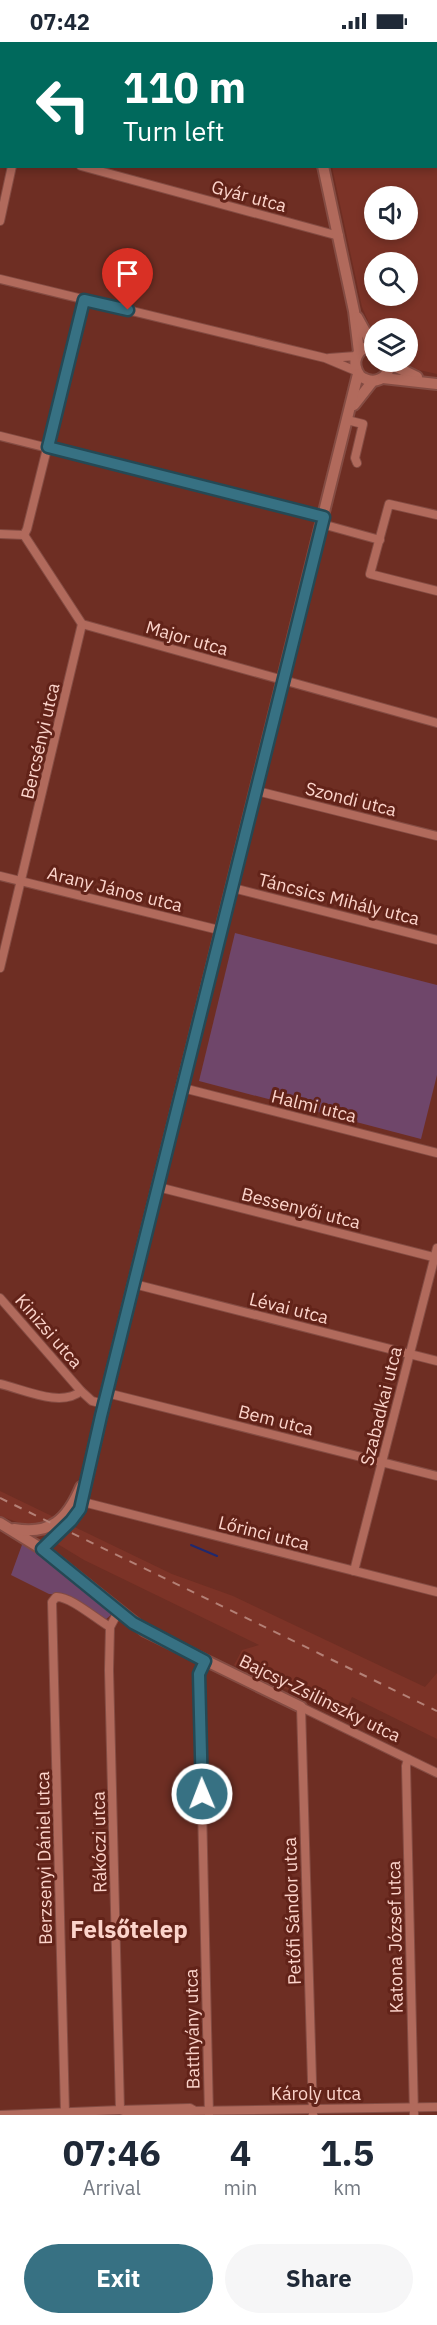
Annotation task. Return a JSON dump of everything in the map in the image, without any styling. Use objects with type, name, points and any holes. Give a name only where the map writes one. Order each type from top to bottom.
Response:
[{"type":"main road","points":[[42,1549],[71,1521],[83,1502],[87,1473],[223,931],[357,373],[358,354],[354,312],[322,168]]},
{"type":"main road","points":[[354,312],[364,329]]},
{"type":"main road","points":[[358,354],[364,351]]},
{"type":"main road","points":[[348,416],[383,372]]},
{"type":"main road","points":[[406,372],[423,381]]},
{"type":"main road","points":[[357,373],[377,380],[423,381],[437,384]]},
{"type":"main road","points":[[5,1526],[44,1530],[72,1508],[87,1473]]},
{"type":"main road","name":"Bajcsy-Zsilinszky utca","points":[[5,1526],[42,1549],[118,1612],[145,1631],[301,1707]]},
{"type":"main road","points":[[42,1549],[44,1530]]},
{"type":"street","points":[[0,221],[12,168]]},
{"type":"street","name":"Gyár utca","points":[[88,168],[339,236]]},
{"type":"street","points":[[0,279],[325,358],[357,373]]},
{"type":"street","points":[[24,535],[84,300]]},
{"type":"street","points":[[325,358],[358,354]]},
{"type":"street","points":[[348,416],[363,424],[354,458],[357,463]]},
{"type":"street","points":[[0,436],[323,520],[380,540]]},
{"type":"street","points":[[437,515],[389,504],[370,574],[437,591]]},
{"type":"street","points":[[0,534],[24,535]]},
{"type":"street","points":[[24,535],[82,624]]},
{"type":"street","name":"Major utca","points":[[82,624],[437,723]]},
{"type":"street","name":"Bercsényi utca","points":[[0,968],[23,882],[82,624]]},
{"type":"street","name":"Szondi utca","points":[[257,791],[437,836]]},
{"type":"street","name":"Arany János utca","points":[[0,876],[223,931]]},
{"type":"street","name":"Táncsics Mihály utca","points":[[233,888],[437,940]]},
{"type":"street","name":"Halmi utca","points":[[183,1088],[437,1153]]},
{"type":"street","name":"Bessenyői utca","points":[[158,1187],[436,1257]]},
{"type":"street","name":"Szabadkai utca","points":[[354,1571],[437,1248]]},
{"type":"street","name":"Lévai utca","points":[[134,1284],[437,1361]]},
{"type":"street","name":"Kinizsi utca","points":[[0,1298],[81,1392],[92,1401],[106,1398]]},
{"type":"street","points":[[0,1384],[61,1399],[74,1397],[81,1392]]},
{"type":"street","name":"Bem utca","points":[[106,1398],[437,1476]]},
{"type":"street","name":"Lőrinci utca","points":[[83,1502],[437,1592]]},
{"type":"street","name":"Berzsenyi Dániel utca","points":[[65,2113],[52,1602],[56,1597],[67,1598],[90,1616],[110,1627]]},
{"type":"street","name":"Rákóczi utca","points":[[118,1612],[110,1627],[120,2110]]},
{"type":"street","name":"Batthyány utca","points":[[205,1661],[199,1674],[209,2112]]},
{"type":"street","name":"Bajcsy-Zsilinszky utca","points":[[301,1707],[437,1773]]},
{"type":"street","name":"Petőfi Sándor utca","points":[[301,1707],[313,2112]]},
{"type":"street","name":"Katona József utca","points":[[408,1759],[406,1766],[414,2111]]},
{"type":"street","name":"Károly utca","points":[[0,2115],[190,2108],[195,2111],[209,2112],[414,2111],[437,2107]]},
{"type":"shaded area","points":[[332,168],[437,168],[437,374],[418,370],[418,318],[367,318],[362,307]]},
{"type":"shaded area","points":[[235,933],[437,985],[437,1075],[421,1139],[199,1081]]},
{"type":"shaded area","points":[[0,1491],[172,1574],[233,1596],[425,1687],[437,1673],[437,1739],[352,1697],[343,1716],[234,1665],[242,1650],[259,1645],[84,1560],[28,1526],[0,1516]]},
{"type":"shaded area","points":[[23,1542],[110,1609],[111,1615],[105,1620],[86,1610],[68,1595],[49,1594],[11,1575]]},
{"type":"waterway","points":[[191,1545],[217,1556]]},
{"type":"railway","points":[[0,1498],[437,1711]]},
{"type":"district","name":"Felsőtelep","points":[[129,1929]]},
{"type":"route","points":[[128,310],[84,300],[48,447],[324,517],[87,1473],[83,1502],[71,1521],[42,1549],[133,1623],[205,1661],[199,1674],[202,1794]]}]
